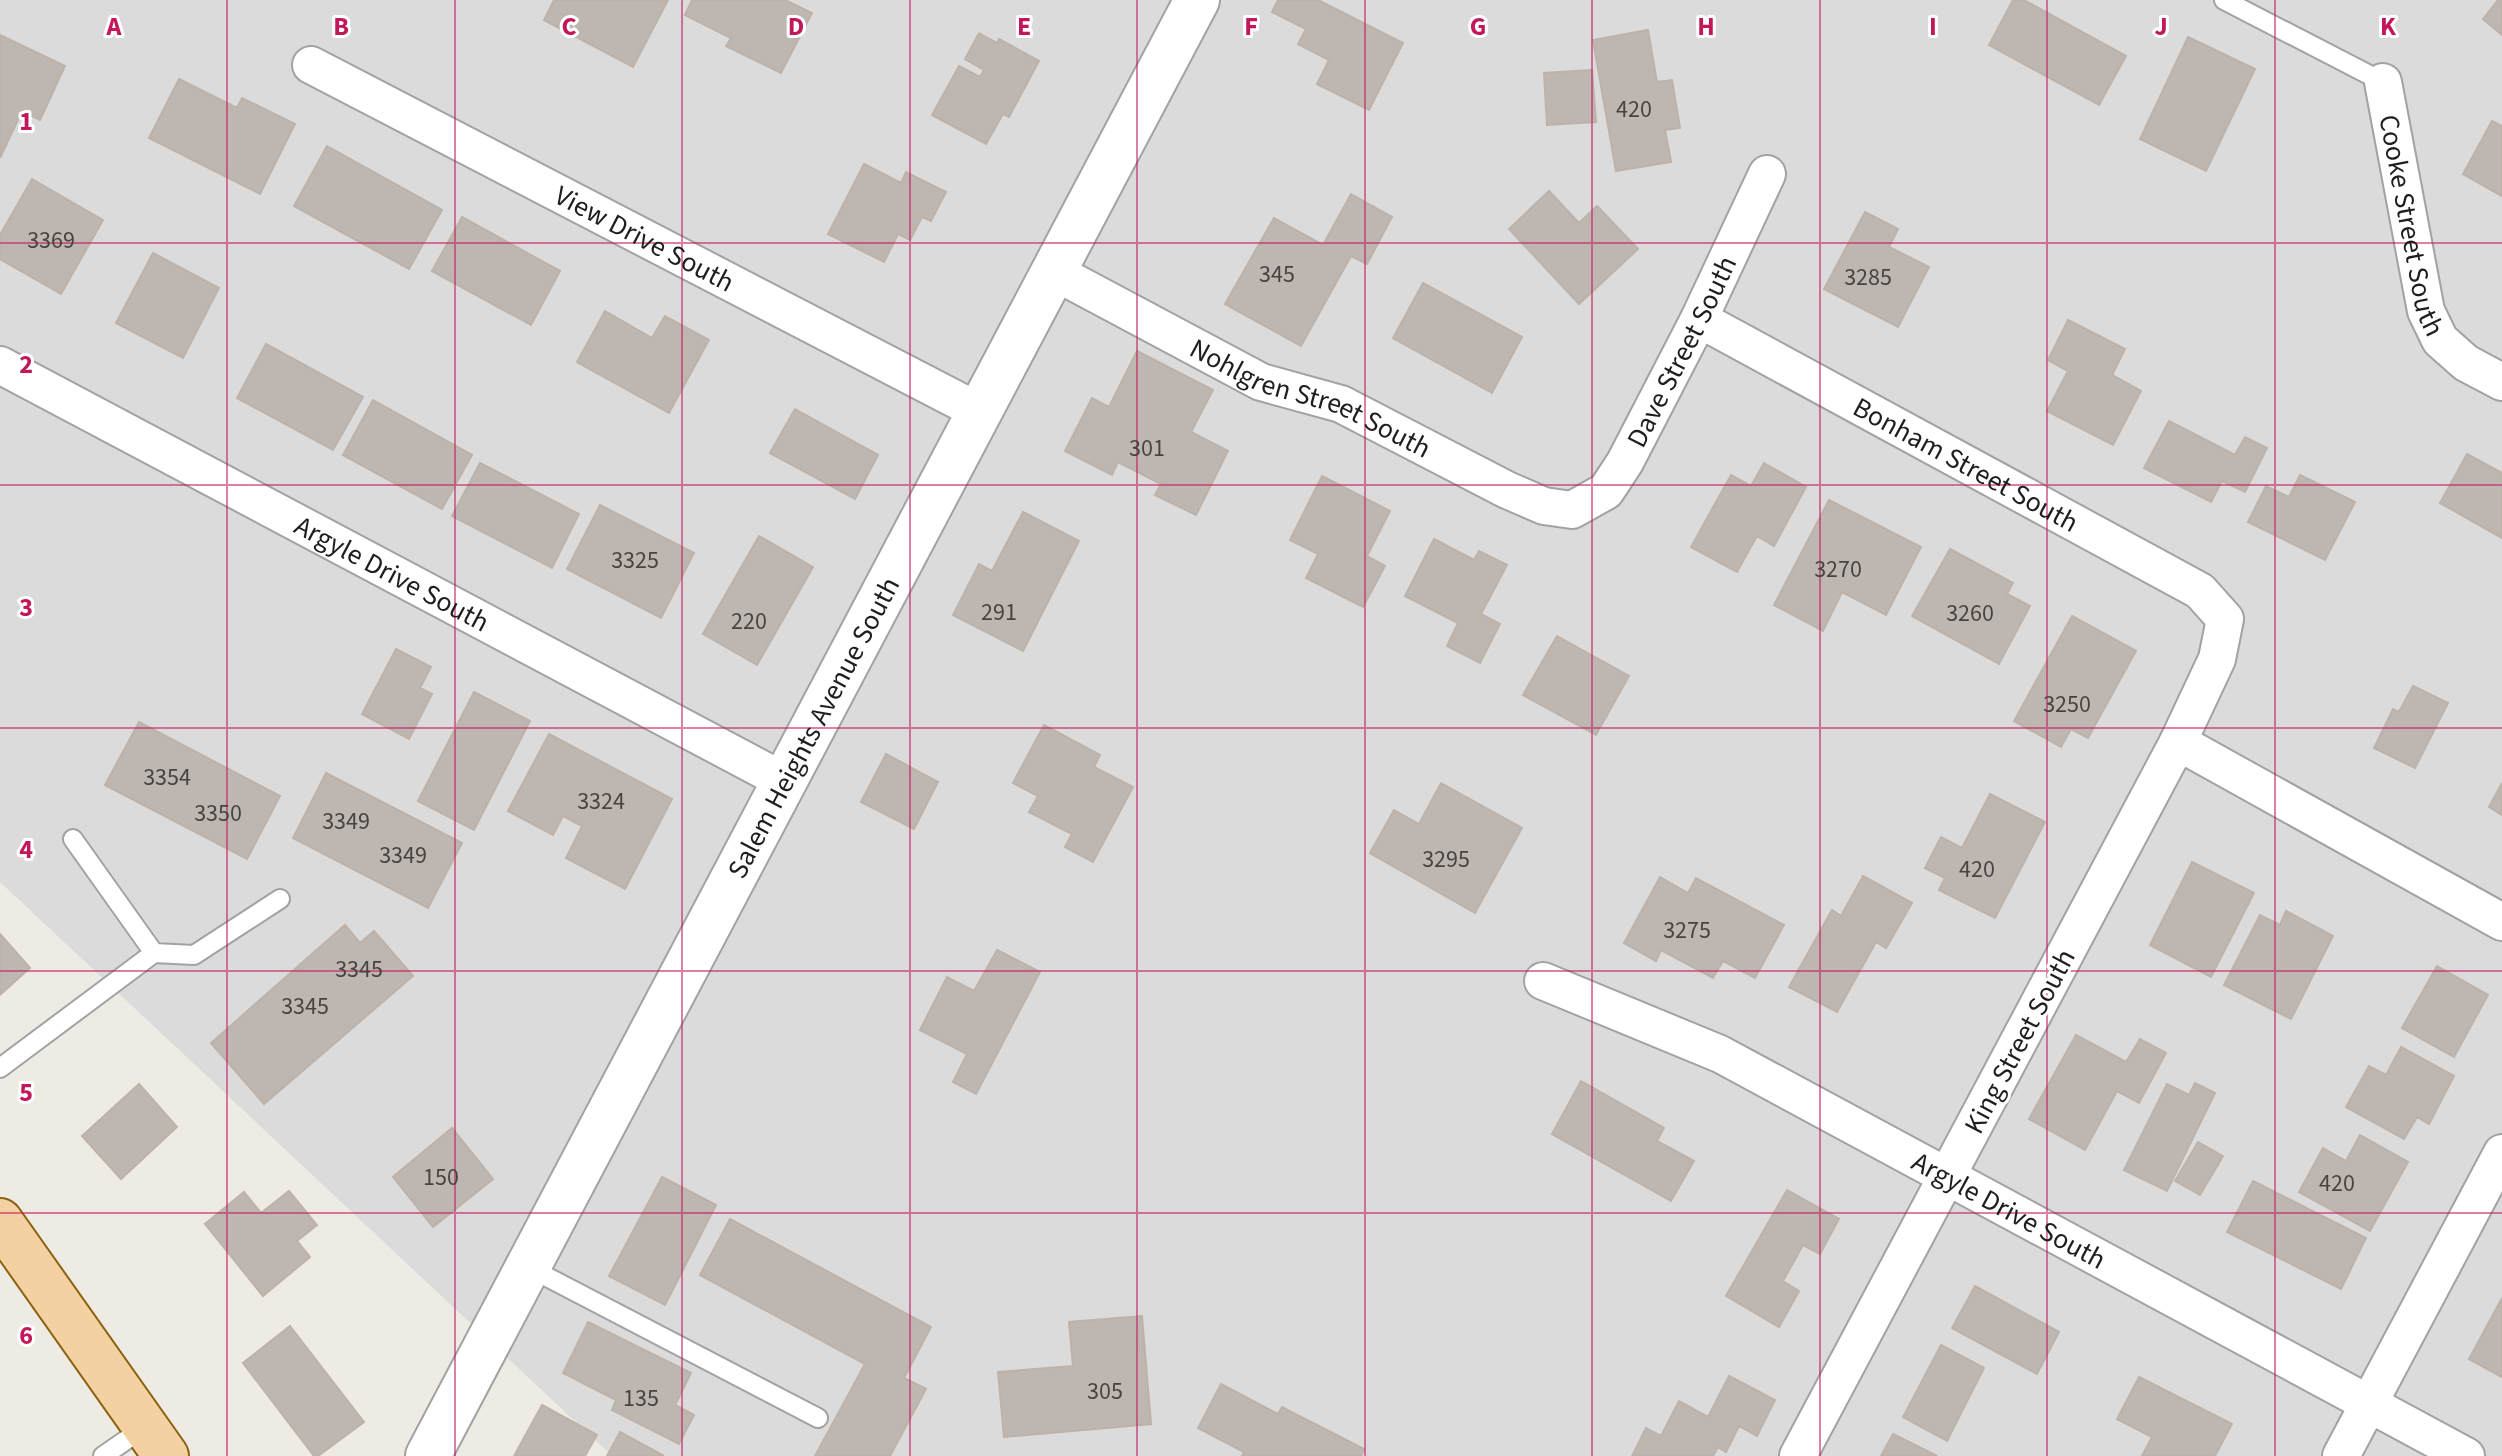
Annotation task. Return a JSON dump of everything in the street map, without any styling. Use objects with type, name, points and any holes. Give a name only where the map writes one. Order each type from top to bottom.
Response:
[{"type":"main road","points":[[0,1221],[156,1441]]},
{"type":"street","name":"Salem Heights Avenue South","points":[[428,1456],[1197,0]]},
{"type":"street","name":"View Drive South","points":[[311,65],[978,411]]},
{"type":"street","name":"Cooke Street South","points":[[2383,82],[2426,311],[2440,340],[2466,363],[2502,382]]},
{"type":"street","name":"Dave Street South","points":[[1572,510],[1606,491],[1625,462],[1699,319],[1767,174]]},
{"type":"street","name":"Nohlgren Street South","points":[[1053,271],[1261,382],[1341,404],[1507,490],[1544,506],[1572,510]]},
{"type":"street","name":"Bonham Street South","points":[[1699,319],[2200,591],[2225,619]]},
{"type":"street","name":"Argyle Drive South","points":[[0,365],[784,781]]},
{"type":"street","name":"King Street South","points":[[1798,1456],[2178,742],[2217,659],[2225,619]]},
{"type":"street","points":[[2178,742],[2502,922]]},
{"type":"street","name":"Argyle Drive South","points":[[1543,981],[1720,1054],[2466,1456]]},
{"type":"street","points":[[2341,1456],[2502,1153]]},
{"type":"lane","points":[[2224,0],[2383,82]]},
{"type":"lane","points":[[73,839],[154,953]]},
{"type":"lane","points":[[0,1068],[154,953],[194,955],[280,899]]},
{"type":"lane","points":[[528,1267],[818,1418]]},
{"type":"lane","points":[[103,1456],[156,1441]]},
{"type":"shaded area","points":[[0,0],[2502,0],[2502,1456],[612,1456],[0,882]]},
{"type":"building","points":[[554,0],[668,0],[633,67],[544,20]]},
{"type":"building","points":[[692,0],[785,0],[812,13],[781,73],[726,46],[731,38],[685,15]]},
{"type":"building","points":[[1278,0],[1318,0],[1403,43],[1369,110],[1317,84],[1329,60],[1298,44],[1306,29],[1272,12]]},
{"type":"building","points":[[2013,0],[2024,0],[2126,56],[2099,105],[1989,45]]},
{"type":"building","points":[[2498,0],[2502,0],[2502,35],[2483,19]]},
{"type":"building","points":[[1648,30],[1657,82],[1672,80],[1680,128],[1665,130],[1671,162],[1616,171],[1593,40]]},
{"type":"building","points":[[979,33],[997,43],[999,39],[1039,61],[1009,117],[1003,114],[986,144],[932,115],[959,66],[980,77],[984,70],[965,59]]},
{"type":"building","points":[[0,35],[65,66],[40,120],[22,111],[0,158]]},
{"type":"building","points":[[2188,37],[2255,69],[2206,171],[2140,139]]},
{"type":"building","points":[[1592,70],[1596,122],[1547,125],[1544,73]]},
{"type":"building","points":[[179,79],[237,108],[242,98],[295,124],[260,194],[149,138]]},
{"type":"building","points":[[2492,121],[2502,126],[2502,196],[2463,174]]},
{"type":"building","points":[[327,146],[442,210],[409,269],[294,206]]},
{"type":"building","points":[[864,164],[901,183],[906,172],[946,192],[931,221],[922,217],[910,240],[898,234],[884,262],[828,234]]},
{"type":"building","points":[[32,179],[103,220],[61,294],[0,259],[0,235]]},
{"type":"building","points":[[1549,191],[1579,223],[1597,206],[1638,249],[1579,304],[1509,229]]},
{"type":"building","points":[[1351,194],[1392,217],[1367,264],[1351,256],[1301,346],[1225,304],[1274,218],[1323,245]]},
{"type":"building","points":[[1865,212],[1898,229],[1889,247],[1929,267],[1898,327],[1824,289]]},
{"type":"building","points":[[462,217],[560,271],[531,325],[432,271]]},
{"type":"building","points":[[153,253],[219,288],[183,358],[116,323]]},
{"type":"building","points":[[1423,283],[1522,337],[1492,393],[1393,338]]},
{"type":"building","points":[[605,311],[652,338],[665,316],[709,340],[669,413],[577,362]]},
{"type":"building","points":[[2068,320],[2125,349],[2112,375],[2141,391],[2113,445],[2047,411],[2068,371],[2048,360]]},
{"type":"building","points":[[266,344],[363,397],[333,450],[237,398]]},
{"type":"building","points":[[1137,351],[1213,390],[1191,432],[1228,451],[1196,515],[1155,495],[1161,484],[1118,462],[1112,475],[1065,451],[1092,398],[1109,407]]},
{"type":"building","points":[[373,400],[472,455],[442,509],[343,455]]},
{"type":"building","points":[[795,409],[878,455],[855,499],[770,453]]},
{"type":"building","points":[[2169,421],[2235,455],[2245,437],[2267,448],[2245,492],[2222,481],[2211,502],[2144,468]]},
{"type":"building","points":[[2467,454],[2502,473],[2502,538],[2440,503]]},
{"type":"building","points":[[480,463],[579,514],[552,568],[452,516]]},
{"type":"building","points":[[1764,463],[1806,487],[1774,546],[1757,536],[1737,572],[1691,547],[1731,475],[1751,486]]},
{"type":"building","points":[[2300,475],[2355,502],[2325,560],[2248,522],[2266,486],[2289,497]]},
{"type":"building","points":[[1322,476],[1390,511],[1367,556],[1385,566],[1363,607],[1306,578],[1318,554],[1290,540]]},
{"type":"building","points":[[1829,500],[1921,547],[1886,615],[1842,592],[1823,631],[1774,605]]},
{"type":"building","points":[[600,505],[694,553],[661,618],[567,569]]},
{"type":"building","points":[[1023,512],[1079,541],[1023,651],[953,615],[979,564],[992,571]]},
{"type":"building","points":[[759,536],[813,567],[757,665],[703,634]]},
{"type":"building","points":[[1434,539],[1474,560],[1479,551],[1507,565],[1481,614],[1500,624],[1480,663],[1447,646],[1458,623],[1405,596]]},
{"type":"building","points":[[1950,549],[2013,583],[2007,594],[2030,606],[1999,664],[1912,616]]},
{"type":"building","points":[[2072,616],[2136,651],[2088,738],[2071,729],[2061,747],[2014,721]]},
{"type":"building","points":[[1557,636],[1629,676],[1596,735],[1523,695]]},
{"type":"building","points":[[396,649],[431,667],[420,688],[432,694],[409,739],[362,714]]},
{"type":"building","points":[[2413,686],[2448,703],[2415,768],[2374,748],[2393,709],[2399,712]]},
{"type":"building","points":[[474,692],[530,721],[474,830],[418,801]]},
{"type":"building","points":[[139,722],[280,796],[247,859],[105,785]]},
{"type":"building","points":[[1044,725],[1100,755],[1094,767],[1133,787],[1093,862],[1065,847],[1072,834],[1029,812],[1038,796],[1013,783]]},
{"type":"building","points":[[549,734],[672,799],[625,889],[566,858],[582,826],[563,816],[553,835],[508,811]]},
{"type":"building","points":[[886,754],[938,782],[914,829],[861,802]]},
{"type":"building","points":[[326,773],[462,843],[428,908],[293,838]]},
{"type":"building","points":[[1441,783],[1522,828],[1475,913],[1370,853],[1394,810],[1419,824]]},
{"type":"building","points":[[2502,783],[2502,815],[2489,807]]},
{"type":"building","points":[[1990,794],[2045,822],[1995,918],[1939,890],[1945,878],[1925,868],[1941,837],[1962,848]]},
{"type":"building","points":[[2192,862],[2254,893],[2211,977],[2150,945]]},
{"type":"building","points":[[1863,876],[1912,903],[1886,948],[1876,942],[1837,1012],[1789,987],[1832,910],[1841,916]]},
{"type":"building","points":[[1660,877],[1688,893],[1696,878],[1784,925],[1755,978],[1723,961],[1713,978],[1661,950],[1656,961],[1624,943]]},
{"type":"building","points":[[2286,911],[2333,936],[2291,1019],[2224,985],[2260,915],[2280,925]]},
{"type":"building","points":[[345,925],[360,943],[374,931],[413,976],[264,1104],[211,1043]]},
{"type":"building","points":[[0,934],[30,968],[0,995]]},
{"type":"building","points":[[997,950],[1040,972],[976,1094],[953,1082],[967,1054],[920,1030],[947,977],[974,991]]},
{"type":"building","points":[[2437,966],[2488,995],[2454,1057],[2402,1028]]},
{"type":"building","points":[[2076,1035],[2126,1062],[2140,1039],[2166,1053],[2139,1103],[2117,1091],[2085,1150],[2029,1119]]},
{"type":"building","points":[[2401,1047],[2454,1076],[2429,1124],[2417,1117],[2404,1139],[2346,1107],[2369,1066],[2386,1075]]},
{"type":"building","points":[[1581,1081],[1664,1128],[1657,1141],[1694,1161],[1671,1201],[1552,1134]]},
{"type":"building","points":[[2195,1083],[2215,1093],[2167,1191],[2124,1170],[2167,1084],[2189,1095]]},
{"type":"building","points":[[139,1084],[177,1127],[121,1179],[82,1136]]},
{"type":"building","points":[[452,1128],[493,1179],[433,1227],[393,1177]]},
{"type":"building","points":[[2360,1135],[2408,1162],[2370,1231],[2299,1192],[2323,1148],[2346,1161]]},
{"type":"building","points":[[2198,1142],[2223,1156],[2200,1195],[2175,1181]]},
{"type":"building","points":[[662,1177],[716,1205],[665,1305],[609,1276]]},
{"type":"building","points":[[2253,1181],[2366,1238],[2341,1289],[2227,1232]]},
{"type":"building","points":[[1787,1190],[1839,1219],[1820,1254],[1803,1245],[1783,1281],[1799,1291],[1779,1327],[1726,1296]]},
{"type":"building","points":[[289,1191],[317,1225],[297,1241],[310,1257],[263,1296],[205,1224],[244,1192],[261,1213]]},
{"type":"building","points":[[730,1219],[931,1327],[904,1378],[926,1389],[890,1456],[815,1456],[865,1364],[700,1275]]},
{"type":"building","points":[[1975,1286],[2059,1332],[2037,1374],[1952,1328]]},
{"type":"building","points":[[2502,1298],[2502,1377],[2469,1359]]},
{"type":"building","points":[[1142,1316],[1151,1424],[1004,1437],[998,1372],[1073,1366],[1069,1322]]},
{"type":"building","points":[[588,1322],[691,1373],[675,1405],[694,1415],[679,1444],[612,1410],[616,1400],[563,1373]]},
{"type":"building","points":[[290,1326],[364,1422],[318,1456],[314,1456],[243,1363]]},
{"type":"building","points":[[1941,1345],[1984,1368],[1947,1441],[1903,1417]]},
{"type":"building","points":[[1729,1376],[1775,1400],[1757,1436],[1739,1426],[1726,1452],[1718,1447],[1713,1456],[1632,1456],[1646,1428],[1661,1436],[1679,1401],[1708,1417]]},
{"type":"building","points":[[2139,1377],[2232,1424],[2215,1456],[2142,1456],[2152,1437],[2117,1419]]},
{"type":"building","points":[[1221,1384],[1278,1414],[1282,1407],[1364,1449],[1361,1456],[1242,1456],[1244,1452],[1198,1428]]},
{"type":"building","points":[[542,1405],[597,1435],[585,1456],[514,1456]]},
{"type":"building","points":[[620,1432],[664,1456],[607,1456]]},
{"type":"building","points":[[1893,1434],[1937,1456],[1881,1456]]}]
